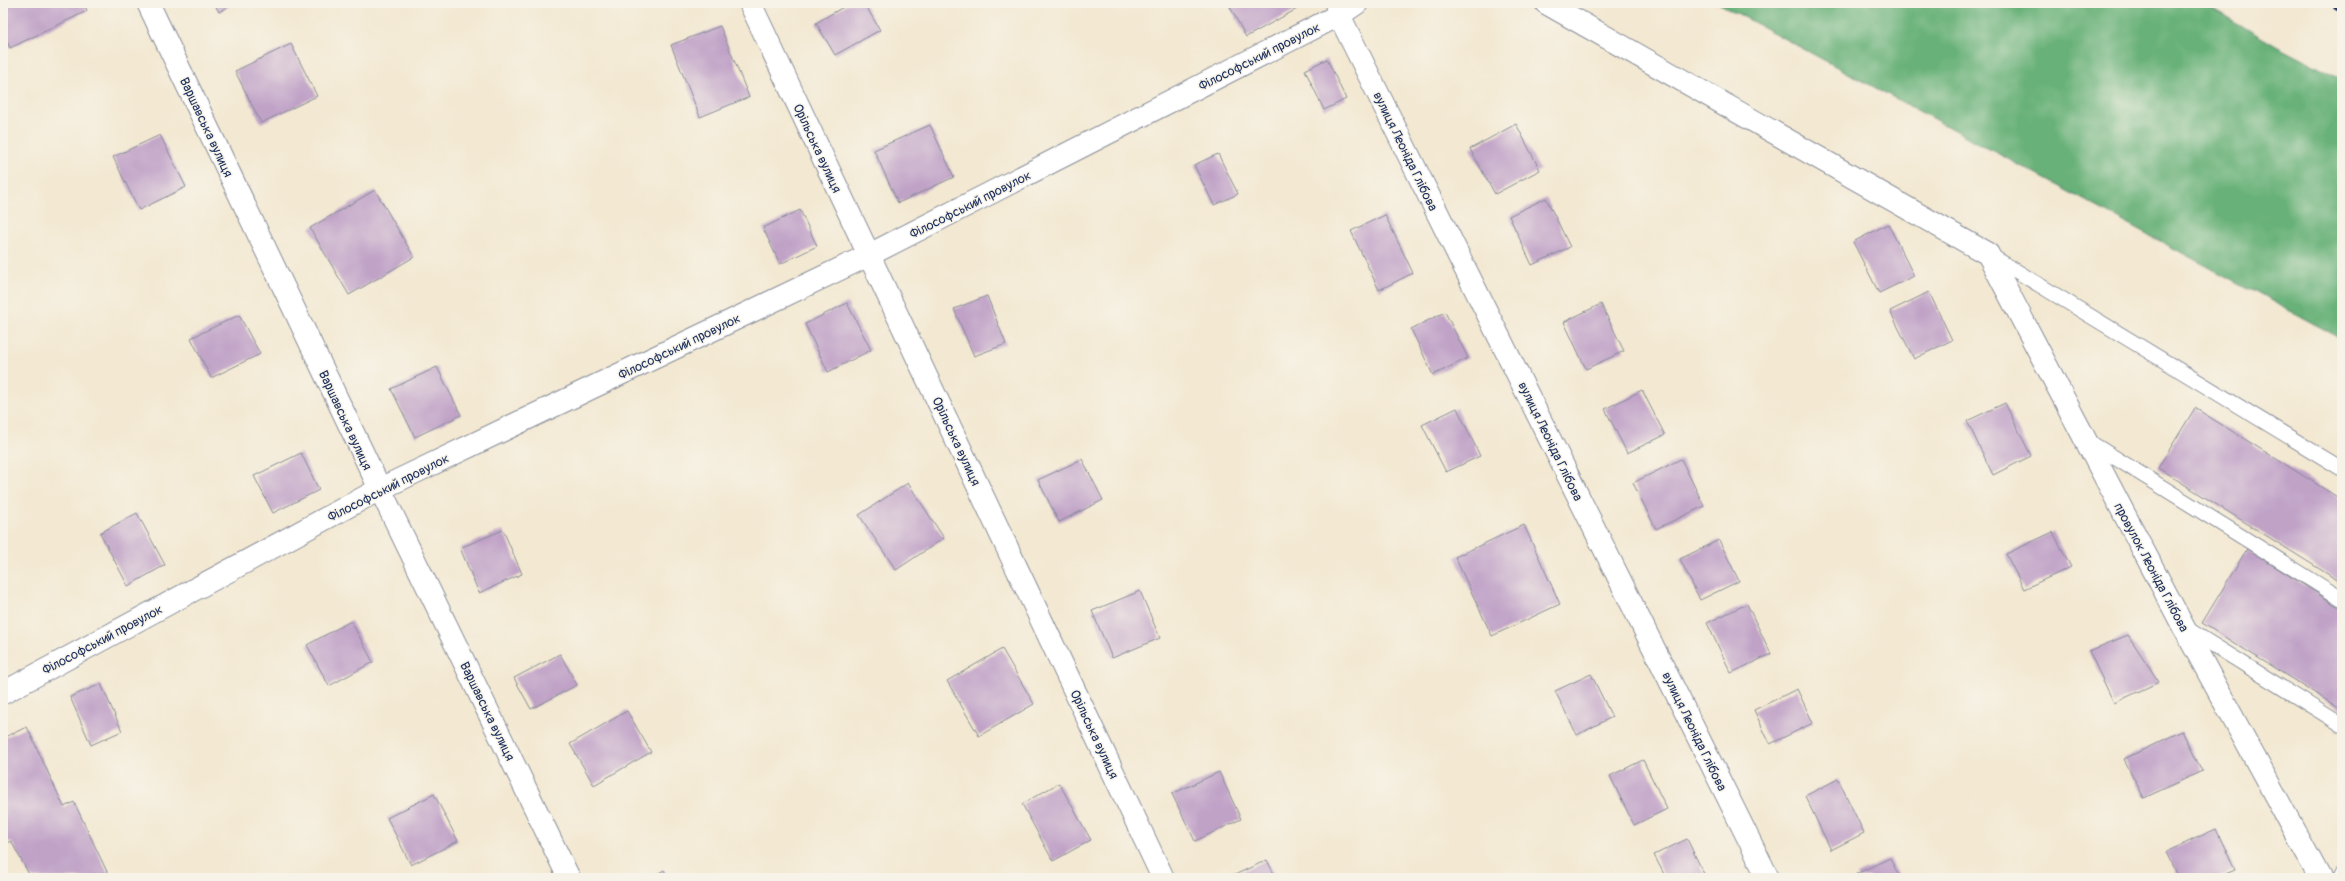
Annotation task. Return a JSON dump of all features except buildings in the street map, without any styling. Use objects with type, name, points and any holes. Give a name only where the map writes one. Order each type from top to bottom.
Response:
[{"type":"street","name":"Варшавська вулиця","points":[[148,3],[380,490],[569,878]]},
{"type":"street","name":"Орільська вулиця","points":[[750,3],[1163,878]]},
{"type":"street","name":"Філософський провулок","points":[[3,693],[380,490],[869,255],[1337,9],[1357,3]]},
{"type":"street","points":[[1546,3],[1988,254]]},
{"type":"street","name":"вулиця Леоніда Глібова","points":[[1337,9],[1768,878]]},
{"type":"street","name":"провулок Леоніда Глібова","points":[[1988,254],[2183,626],[2320,878]]},
{"type":"lane","points":[[1988,254],[2342,469]]},
{"type":"lane","points":[[2086,440],[2342,599]]},
{"type":"lane","points":[[2183,626],[2342,725]]},
{"type":"lane","points":[[2339,878],[2342,872]]},
{"type":"green space","points":[[1718,3],[2203,3],[2278,47],[2342,80],[2342,339]]},
{"type":"railway","points":[[2326,3],[2342,12]]}]
